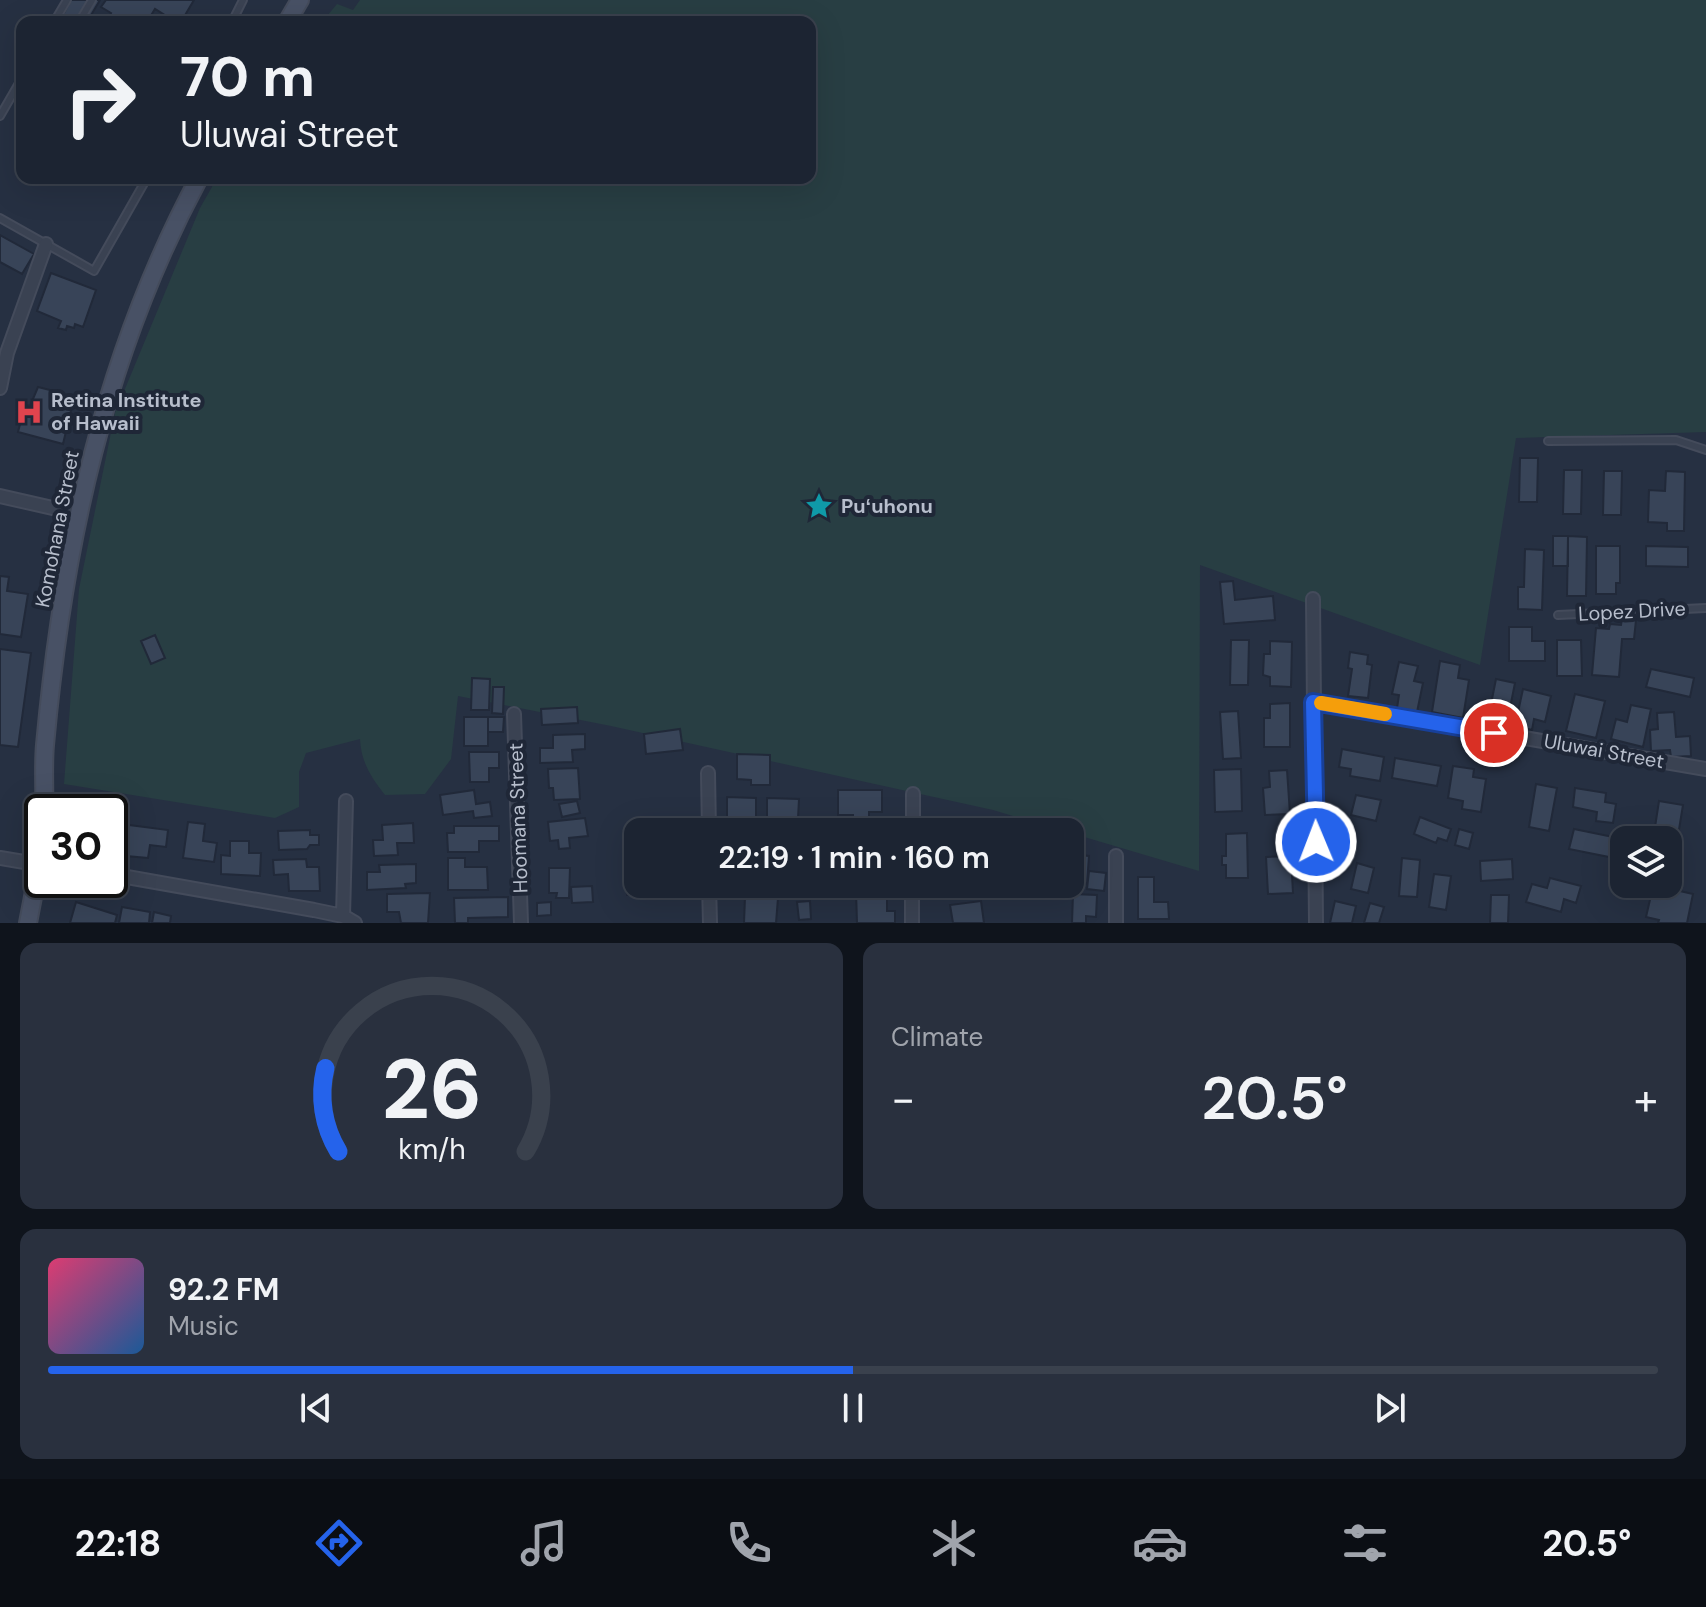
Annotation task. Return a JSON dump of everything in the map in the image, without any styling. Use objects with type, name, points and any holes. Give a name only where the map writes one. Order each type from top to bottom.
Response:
[{"type":"main road","name":"Komohana Street","points":[[44,794],[44,749],[56,647],[79,514],[102,415],[124,344],[152,272],[196,184]]},
{"type":"main road","points":[[28,923],[32,898]]},
{"type":"street","points":[[0,388],[4,353],[46,244]]},
{"type":"street","points":[[0,496],[79,514]]},
{"type":"street","points":[[1313,599],[1316,923]]},
{"type":"street","name":"Uluwai Street","points":[[1313,702],[1706,769]]},
{"type":"street","name":"Hoomana Street","points":[[514,714],[521,923]]},
{"type":"street","points":[[708,773],[709,818]]},
{"type":"street","points":[[913,794],[913,818]]},
{"type":"street","points":[[128,877],[349,920],[346,801]]},
{"type":"street","points":[[1116,856],[1116,923]]},
{"type":"street","points":[[0,858],[24,859]]},
{"type":"street","points":[[709,898],[710,923]]},
{"type":"street","points":[[912,898],[912,923]]},
{"type":"lane","points":[[0,116],[16,88]]},
{"type":"lane","points":[[0,218],[94,271],[144,184]]},
{"type":"lane","points":[[1548,441],[1676,440],[1706,450]]},
{"type":"lane","name":"Lopez Drive","points":[[1558,615],[1706,608]]},
{"type":"green space","points":[[360,0],[1706,0],[1706,432],[1516,438],[1480,665],[1200,565],[1199,871],[1084,837],[1084,818],[1020,818],[611,726],[458,696],[451,759],[425,794],[385,795],[368,769],[360,739],[306,753],[299,772],[299,807],[275,818],[64,784],[79,589],[115,413],[200,208],[214,184],[816,184],[816,16],[327,16],[337,4],[353,10]]},
{"type":"building","points":[[71,0],[100,0],[91,16],[62,16]]},
{"type":"building","points":[[106,0],[194,0],[185,16],[166,16],[155,9],[151,16],[109,16],[111,13],[101,7]]},
{"type":"building","points":[[0,235],[34,254],[22,274],[0,262]]},
{"type":"building","points":[[51,273],[96,290],[83,327],[75,324],[74,328],[67,326],[66,330],[58,328],[61,321],[37,311]]},
{"type":"building","points":[[38,387],[62,393],[61,399],[73,402],[63,444],[18,432],[25,405],[30,406]]},
{"type":"building","points":[[1520,458],[1538,458],[1537,502],[1519,502]]},
{"type":"building","points":[[1564,470],[1582,470],[1581,514],[1563,514]]},
{"type":"building","points":[[1604,471],[1622,471],[1621,515],[1603,515]]},
{"type":"building","points":[[1666,471],[1685,472],[1684,531],[1667,531],[1667,523],[1648,522],[1649,490],[1665,491]]},
{"type":"building","points":[[1553,536],[1568,536],[1568,566],[1553,566]]},
{"type":"building","points":[[1568,536],[1587,537],[1586,596],[1567,596]]},
{"type":"building","points":[[1596,546],[1620,546],[1620,583],[1616,583],[1616,594],[1596,594]]},
{"type":"building","points":[[1646,546],[1688,547],[1688,567],[1646,566]]},
{"type":"building","points":[[1525,549],[1544,550],[1542,610],[1518,609],[1518,587],[1524,587]]},
{"type":"building","points":[[0,576],[9,577],[7,591],[28,594],[21,637],[0,634]]},
{"type":"building","points":[[1233,581],[1235,600],[1273,596],[1275,620],[1224,624],[1220,582]]},
{"type":"building","points":[[1622,619],[1636,620],[1634,639],[1622,639],[1619,677],[1592,675],[1596,628],[1609,629],[1610,624],[1621,625]]},
{"type":"building","points":[[1509,627],[1532,627],[1532,641],[1545,641],[1545,661],[1509,661]]},
{"type":"building","points":[[155,635],[165,658],[151,664],[141,641]]},
{"type":"building","points":[[1231,640],[1249,640],[1248,685],[1230,685]]},
{"type":"building","points":[[1557,640],[1581,640],[1582,676],[1557,676]]},
{"type":"building","points":[[1270,641],[1292,642],[1291,687],[1270,686],[1270,677],[1263,675],[1264,654],[1270,654]]},
{"type":"building","points":[[0,649],[31,653],[18,747],[0,745]]},
{"type":"building","points":[[1350,652],[1368,655],[1367,664],[1372,665],[1368,698],[1348,696],[1352,669],[1348,668]]},
{"type":"building","points":[[1440,661],[1460,665],[1458,678],[1469,680],[1463,718],[1432,712]]},
{"type":"building","points":[[1399,662],[1418,666],[1414,681],[1423,683],[1417,712],[1397,708],[1399,695],[1392,694]]},
{"type":"building","points":[[1651,669],[1694,678],[1690,697],[1646,687]]},
{"type":"building","points":[[472,678],[490,679],[489,710],[471,710]]},
{"type":"building","points":[[1496,679],[1515,683],[1506,728],[1487,724]]},
{"type":"building","points":[[493,687],[504,687],[503,714],[492,713]]},
{"type":"building","points":[[1523,689],[1551,696],[1545,722],[1534,719],[1532,730],[1515,726]]},
{"type":"building","points":[[1575,694],[1605,701],[1596,738],[1566,731]]},
{"type":"building","points":[[1290,703],[1290,747],[1264,747],[1264,718],[1270,718],[1270,704]]},
{"type":"building","points":[[1631,705],[1651,709],[1643,747],[1611,739],[1616,719],[1627,722]]},
{"type":"building","points":[[577,707],[578,723],[542,725],[541,709]]},
{"type":"building","points":[[1238,711],[1241,758],[1223,759],[1220,712]]},
{"type":"building","points":[[1674,712],[1676,737],[1690,736],[1691,756],[1671,757],[1670,750],[1651,751],[1650,730],[1658,729],[1657,713]]},
{"type":"building","points":[[464,717],[488,717],[488,746],[464,746]]},
{"type":"building","points":[[488,717],[504,717],[503,732],[488,732]]},
{"type":"building","points":[[680,729],[683,750],[646,754],[644,734]]},
{"type":"building","points":[[585,734],[585,749],[572,750],[573,762],[540,763],[540,748],[553,748],[553,735]]},
{"type":"building","points":[[1342,749],[1384,757],[1380,781],[1350,776],[1351,769],[1339,767]]},
{"type":"building","points":[[469,752],[499,752],[499,768],[489,768],[489,782],[470,782]]},
{"type":"building","points":[[737,754],[770,755],[770,785],[751,785],[751,780],[737,779]]},
{"type":"building","points":[[1395,758],[1441,766],[1437,786],[1392,778]]},
{"type":"building","points":[[1453,766],[1474,769],[1473,777],[1486,779],[1481,812],[1462,809],[1463,801],[1448,798]]},
{"type":"building","points":[[578,768],[580,799],[554,800],[553,788],[549,788],[548,769]]},
{"type":"building","points":[[1241,769],[1242,811],[1215,812],[1214,770]]},
{"type":"building","points":[[1287,770],[1290,814],[1265,815],[1263,788],[1270,787],[1269,771]]},
{"type":"building","points":[[1536,784],[1557,788],[1549,831],[1529,827]]},
{"type":"building","points":[[1575,788],[1606,793],[1605,802],[1616,804],[1613,823],[1596,821],[1597,812],[1573,807]]},
{"type":"building","points":[[474,790],[476,804],[490,802],[492,816],[474,818],[473,811],[443,815],[440,795]]},
{"type":"building","points":[[838,790],[882,790],[882,812],[869,812],[869,818],[838,815]]},
{"type":"building","points":[[1356,795],[1381,800],[1376,821],[1351,815]]},
{"type":"building","points":[[727,797],[756,798],[756,818],[727,818]]},
{"type":"building","points":[[767,798],[799,799],[798,818],[767,818]]},
{"type":"building","points":[[577,801],[580,813],[562,817],[559,804]]},
{"type":"building","points":[[1659,801],[1683,805],[1680,826],[1655,826]]},
{"type":"building","points":[[1420,817],[1451,829],[1447,841],[1438,838],[1436,843],[1414,834]]},
{"type":"building","points":[[585,818],[588,836],[569,838],[570,848],[559,849],[558,840],[550,841],[548,822]]},
{"type":"building","points":[[188,822],[205,824],[203,841],[217,843],[214,862],[183,858]]},
{"type":"building","points":[[413,823],[414,843],[397,843],[398,855],[374,856],[373,840],[383,840],[382,825]]},
{"type":"building","points":[[129,825],[168,830],[166,847],[150,845],[148,858],[128,856]]},
{"type":"building","points":[[454,826],[499,826],[499,841],[479,841],[479,852],[448,852],[447,833],[454,833]]},
{"type":"building","points":[[1459,829],[1473,833],[1469,849],[1455,845]]},
{"type":"building","points":[[1574,829],[1610,836],[1610,857],[1569,849]]},
{"type":"building","points":[[310,830],[310,835],[319,835],[319,845],[310,845],[307,849],[279,850],[278,831]]},
{"type":"building","points":[[1247,833],[1248,878],[1226,878],[1222,856],[1226,856],[1226,834]]},
{"type":"building","points":[[230,841],[249,841],[249,853],[261,853],[260,876],[221,874],[221,855],[230,856]]},
{"type":"building","points":[[1084,855],[1089,856],[1087,884],[1084,884]]},
{"type":"building","points":[[1291,856],[1293,893],[1268,894],[1266,857]]},
{"type":"building","points":[[448,858],[465,858],[465,867],[487,867],[488,890],[448,890]]},
{"type":"building","points":[[1402,858],[1420,860],[1417,897],[1399,896]]},
{"type":"building","points":[[306,859],[307,867],[319,867],[320,891],[289,891],[288,874],[274,875],[273,860]]},
{"type":"building","points":[[1512,859],[1513,879],[1481,881],[1480,861]]},
{"type":"building","points":[[1357,863],[1374,868],[1368,893],[1351,889]]},
{"type":"building","points":[[416,864],[416,883],[405,884],[406,888],[367,890],[367,872],[380,872],[379,865]]},
{"type":"building","points":[[549,868],[570,868],[569,898],[556,898],[557,893],[549,893]]},
{"type":"building","points":[[1089,871],[1106,873],[1104,891],[1087,889]]},
{"type":"building","points":[[1434,874],[1451,876],[1446,910],[1429,907]]},
{"type":"building","points":[[1138,877],[1154,877],[1154,902],[1168,902],[1169,919],[1138,919]]},
{"type":"building","points":[[1550,878],[1581,886],[1576,903],[1564,899],[1561,912],[1526,902],[1532,884],[1547,888]]},
{"type":"building","points":[[592,886],[593,902],[572,903],[571,887]]},
{"type":"building","points":[[1682,892],[1693,894],[1687,923],[1658,923],[1659,920],[1646,917],[1650,898],[1682,898]]},
{"type":"building","points":[[430,893],[428,923],[401,923],[399,912],[387,912],[387,894]]},
{"type":"building","points":[[1097,895],[1096,917],[1086,916],[1086,923],[1072,923],[1073,898]]},
{"type":"building","points":[[1491,895],[1509,895],[1508,923],[1490,923]]},
{"type":"building","points":[[508,897],[508,917],[468,918],[468,923],[455,923],[454,898]]},
{"type":"building","points":[[745,898],[778,898],[776,923],[744,923]]},
{"type":"building","points":[[856,898],[887,898],[887,911],[895,911],[895,923],[857,923]]},
{"type":"building","points":[[810,901],[811,919],[799,920],[797,902]]},
{"type":"building","points":[[981,901],[984,923],[953,923],[950,905]]},
{"type":"building","points":[[1335,901],[1356,906],[1352,923],[1330,923]]},
{"type":"building","points":[[76,902],[117,915],[115,923],[70,923]]},
{"type":"building","points":[[551,902],[551,915],[537,916],[537,903]]},
{"type":"building","points":[[1370,903],[1384,907],[1379,923],[1364,923]]},
{"type":"building","points":[[122,907],[150,912],[149,923],[119,923]]},
{"type":"building","points":[[154,912],[171,916],[170,923],[152,923]]},
{"type":"slow traffic","points":[[1321,703],[1385,714]]},
{"type":"place","name":"Retina Institute of Hawaii","points":[[29,412]]},
{"type":"place","name":"Puʻuhonu","points":[[819,506]]},
{"type":"route","points":[[1316,842],[1313,702],[1494,733]]}]
